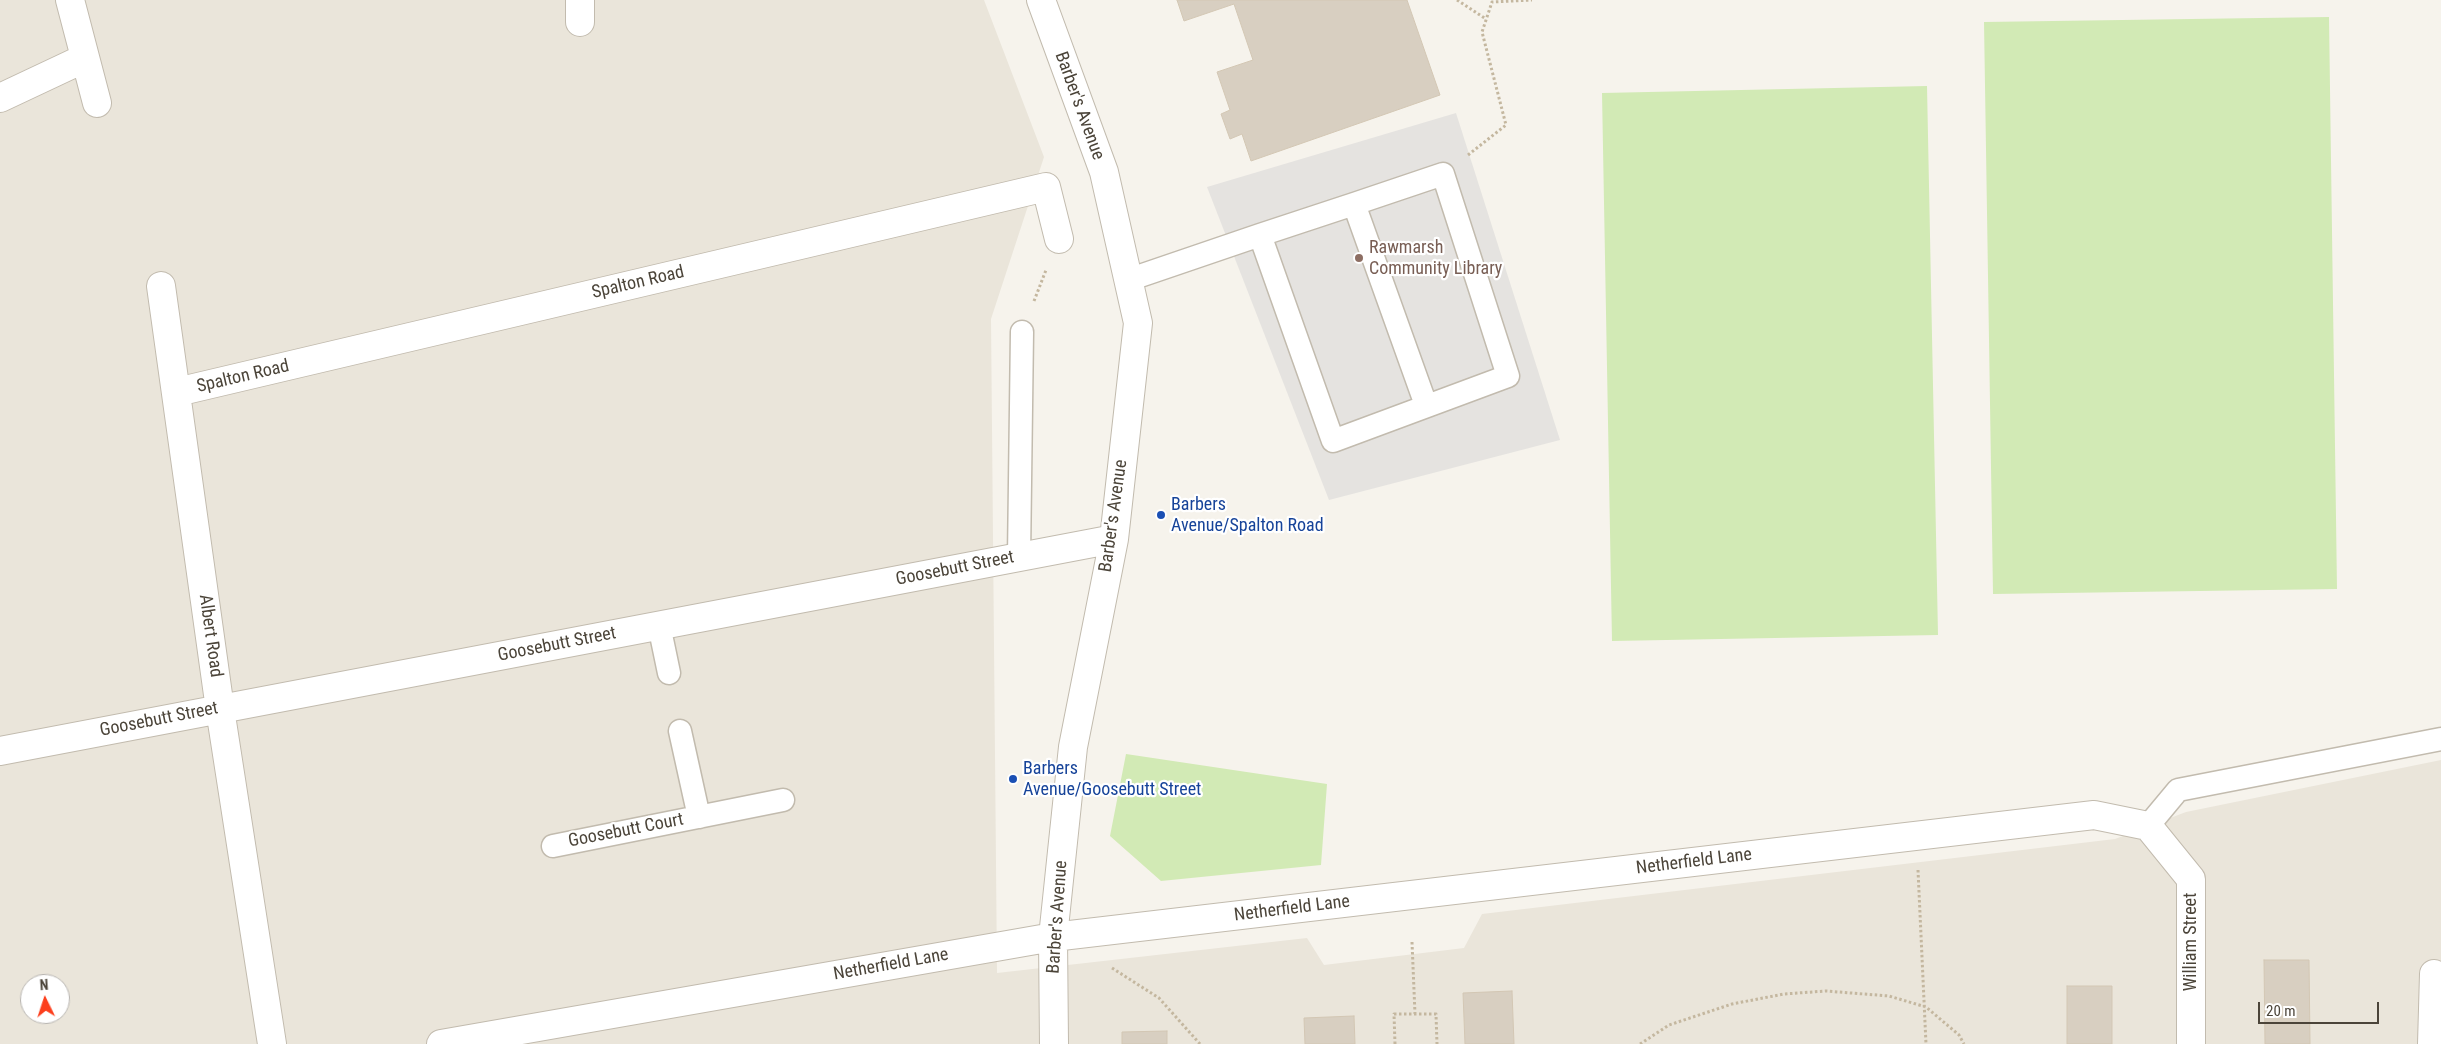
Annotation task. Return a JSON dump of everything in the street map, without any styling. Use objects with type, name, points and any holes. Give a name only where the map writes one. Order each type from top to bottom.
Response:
[{"type":"street","points":[[70,0],[97,103]]},
{"type":"street","name":"Barber's Avenue","points":[[1041,0],[1104,172],[1138,323],[1114,539],[1073,747],[1053,937],[1054,1044]]},
{"type":"street","points":[[0,98],[85,58]]},
{"type":"street","name":"Spalton Road","points":[[177,392],[1046,187],[1059,239]]},
{"type":"street","name":"Albert Road","points":[[161,286],[220,709],[272,1044]]},
{"type":"street","name":"Goosebutt Street","points":[[0,751],[1114,539]]},
{"type":"street","name":"Netherfield Lane","points":[[441,1044],[1053,937],[2094,816],[2148,826]]},
{"type":"street","name":"William Street","points":[[2148,826],[2191,879],[2191,1044]]},
{"type":"street","points":[[2432,1044],[2434,974]]},
{"type":"lane","points":[[1128,280],[1260,235],[1443,174],[1508,376],[1332,441],[1260,235]]},
{"type":"lane","points":[[1354,204],[1426,405]]},
{"type":"lane","points":[[1019,557],[1022,332]]},
{"type":"lane","points":[[659,625],[669,673]]},
{"type":"lane","name":"Goosebutt Court","points":[[680,731],[698,817]]},
{"type":"lane","points":[[2148,826],[2178,790],[2441,739]]},
{"type":"lane","name":"Goosebutt Court","points":[[553,846],[783,800]]},
{"type":"path","points":[[1457,0],[1486,19]]},
{"type":"path","points":[[1443,174],[1506,125],[1482,32],[1492,2],[1532,0]]},
{"type":"path","points":[[1022,332],[1059,239]]},
{"type":"path","points":[[1916,837],[1926,1007],[1926,1044]]},
{"type":"path","points":[[1412,942],[1416,1014]]},
{"type":"path","points":[[1112,968],[1159,998],[1200,1044]]},
{"type":"path","points":[[1640,1044],[1669,1025],[1732,1004],[1784,994],[1826,991],[1889,996],[1926,1007],[1959,1035],[1964,1044]]},
{"type":"path","points":[[1394,1044],[1394,1014],[1436,1014],[1437,1044]]},
{"type":"shaded area","points":[[0,0],[984,0],[1044,157],[991,319],[997,973],[1307,938],[1324,965],[1464,948],[1482,914],[2115,839],[2186,812],[2441,760],[2441,1044],[0,1044]]},
{"type":"shaded area","points":[[1456,113],[1560,440],[1329,500],[1207,187]]},
{"type":"green space","points":[[2329,17],[2337,589],[1993,594],[1984,22]]},
{"type":"green space","points":[[1927,86],[1938,635],[1612,641],[1602,93]]},
{"type":"green space","points":[[1126,754],[1327,784],[1321,865],[1161,881],[1110,836]]},
{"type":"building","points":[[1177,0],[1407,0],[1440,95],[1251,161],[1242,134],[1230,139],[1221,114],[1230,110],[1217,72],[1253,60],[1234,4],[1184,21]]},
{"type":"building","points":[[2264,960],[2309,960],[2310,1044],[2265,1044]]},
{"type":"building","points":[[2067,986],[2112,986],[2112,1044],[2067,1044]]},
{"type":"building","points":[[1512,991],[1514,1044],[1465,1044],[1463,993]]},
{"type":"building","points":[[1354,1016],[1355,1044],[1305,1044],[1304,1018]]},
{"type":"building","points":[[1167,1031],[1167,1044],[1122,1044],[1122,1032]]},
{"type":"place","name":"Rawmarsh Community Library","points":[[1359,258]]},
{"type":"place","name":"Barbers Avenue/Spalton Road","points":[[1161,515]]},
{"type":"place","name":"Barbers Avenue/Goosebutt Street","points":[[1013,779]]}]
